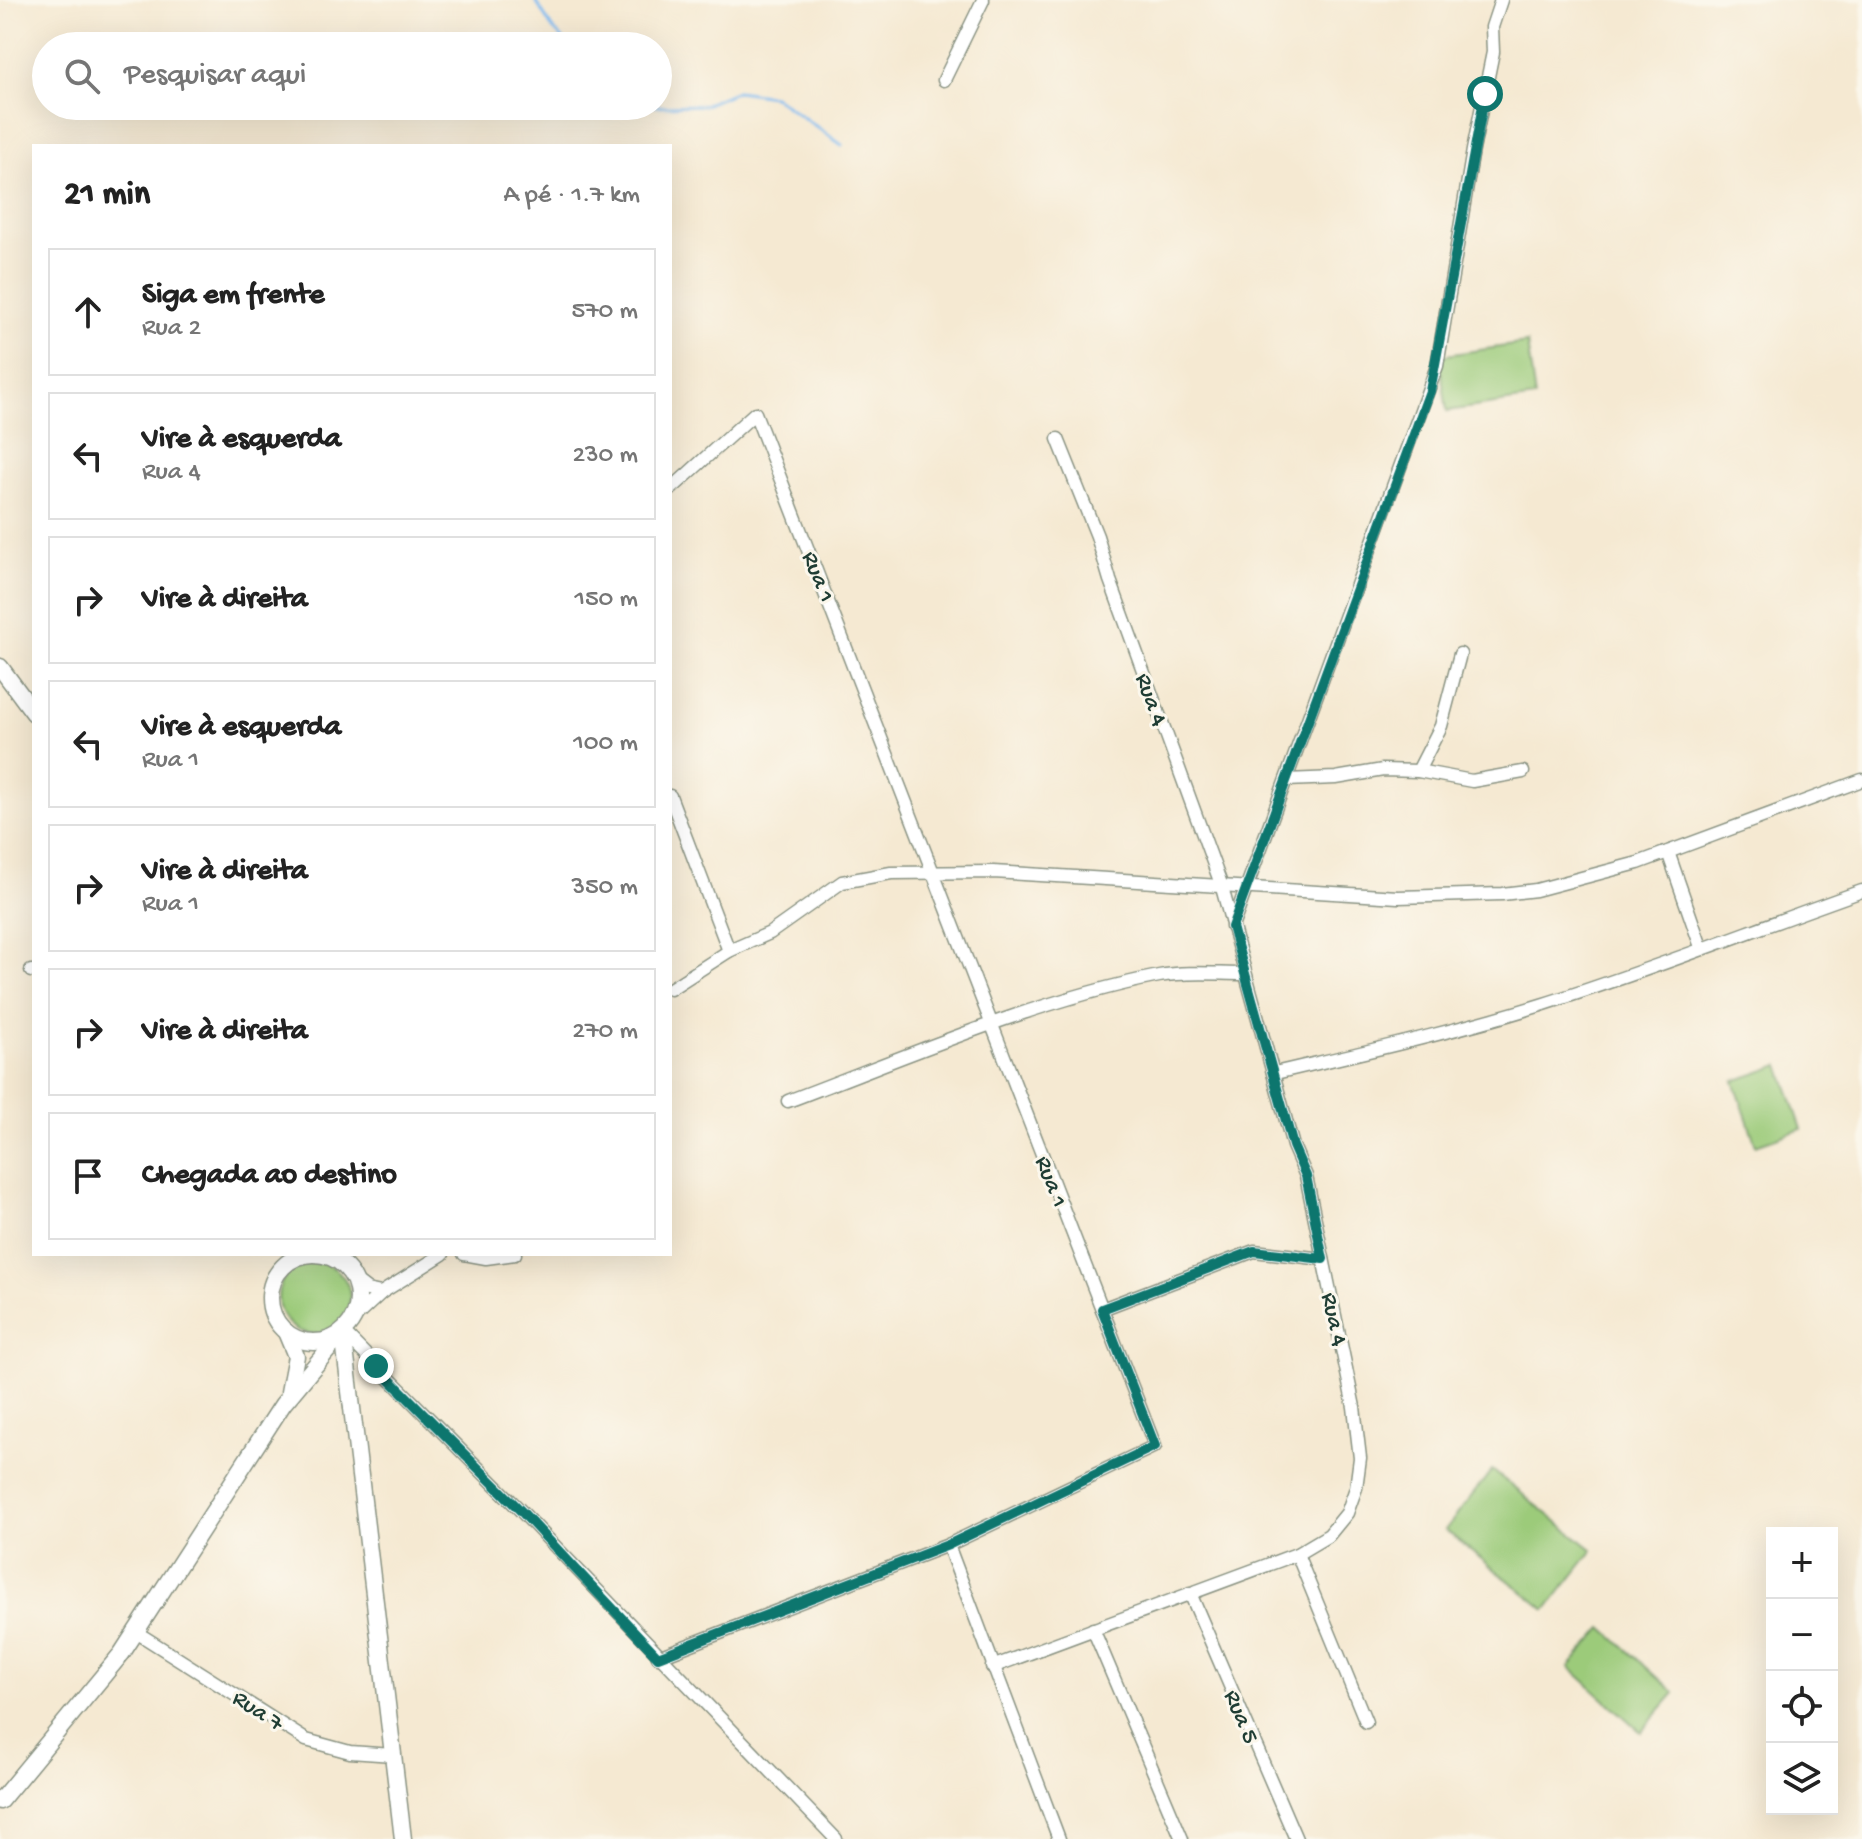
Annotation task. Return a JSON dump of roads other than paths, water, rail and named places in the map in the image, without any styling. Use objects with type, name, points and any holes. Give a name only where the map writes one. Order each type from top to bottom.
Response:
[{"type":"main road","points":[[0,667],[32,710]]},
{"type":"main road","points":[[283,1404],[296,1366],[294,1347],[272,1311],[271,1291],[279,1272],[298,1256],[327,1256],[343,1264],[353,1278]]},
{"type":"main road","points":[[0,1801],[136,1632],[283,1404],[348,1326],[358,1304],[353,1278],[344,1256]]},
{"type":"main road","points":[[286,1332],[301,1341],[316,1343],[348,1326]]},
{"type":"main road","points":[[348,1326],[403,1839]]},
{"type":"street","points":[[944,80],[983,0]]},
{"type":"street","points":[[1232,927],[1437,366],[1473,150],[1493,52],[1492,27],[1501,0]]},
{"type":"street","name":"Rua 1","points":[[658,1657],[948,1545],[1155,1446],[930,871],[840,625],[755,413],[672,488]]},
{"type":"street","name":"Rua 4","points":[[992,1667],[1297,1554],[1329,1535],[1347,1513],[1356,1488],[1360,1458],[1354,1407],[1306,1176],[1293,1146],[1221,884],[1097,536],[1058,439]]},
{"type":"street","points":[[1418,771],[1441,726],[1460,654]]},
{"type":"street","points":[[1286,780],[1336,778],[1383,770],[1418,771],[1472,781],[1523,772]]},
{"type":"street","points":[[672,988],[729,951],[770,933],[842,882],[891,873],[930,871],[1221,884],[1398,897],[1502,894],[1594,876],[1862,780]]},
{"type":"street","points":[[672,801],[729,951]]},
{"type":"street","points":[[1668,852],[1701,947]]},
{"type":"street","points":[[1275,1073],[1497,1018],[1657,967],[1701,947],[1862,891]]},
{"type":"street","points":[[788,1101],[990,1025],[1159,976],[1244,974]]},
{"type":"street","points":[[1102,1309],[1254,1251],[1323,1259]]},
{"type":"street","points":[[440,1256],[381,1293],[348,1326],[658,1657],[836,1839]]},
{"type":"street","points":[[475,1256],[500,1256]]},
{"type":"street","points":[[353,1278],[367,1290],[381,1293]]},
{"type":"street","points":[[948,1545],[1059,1839]]},
{"type":"street","points":[[1297,1554],[1366,1722]]},
{"type":"street","name":"Rua 5","points":[[1190,1593],[1296,1839]]},
{"type":"street","points":[[1093,1629],[1182,1839]]},
{"type":"street","name":"Rua 7","points":[[136,1632],[306,1740],[350,1752],[393,1755]]},
{"type":"waterway","points":[[535,0],[556,32]]},
{"type":"waterway","points":[[672,106],[704,105],[737,91],[773,96],[842,145]]}]
